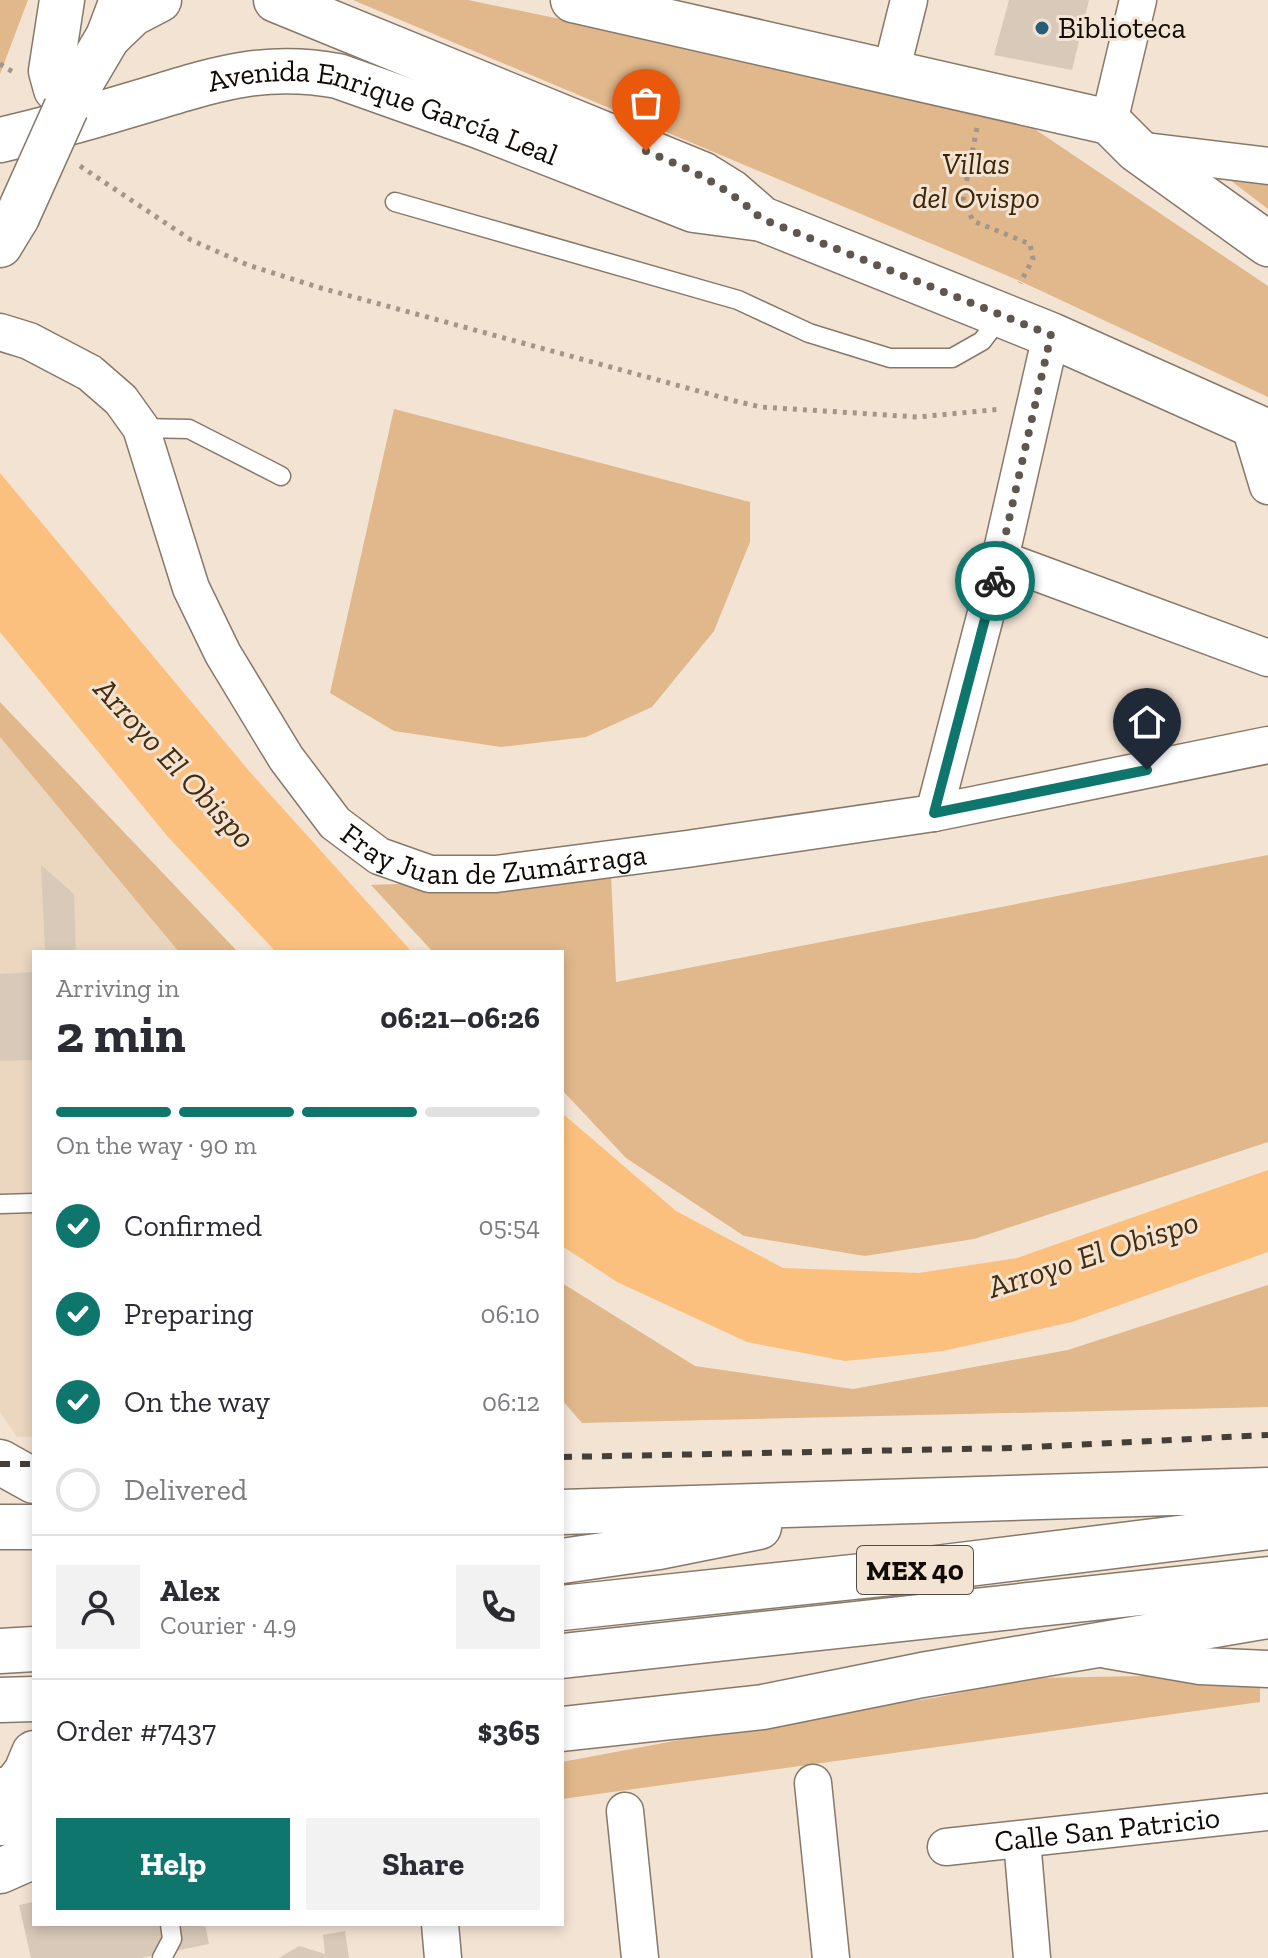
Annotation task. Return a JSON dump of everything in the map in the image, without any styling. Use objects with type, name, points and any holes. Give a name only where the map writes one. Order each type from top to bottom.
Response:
[{"type":"main road","points":[[62,0],[51,71],[62,118]]},
{"type":"main road","points":[[8,231],[62,118],[115,19],[159,0]]},
{"type":"main road","points":[[276,0],[702,174],[731,192],[762,219],[1051,335],[1259,428]]},
{"type":"main road","points":[[573,0],[984,94],[1123,136],[1268,244]]},
{"type":"main road","name":"Avenida Enrique García Leal","points":[[0,140],[258,71],[315,72],[338,76],[479,126],[694,210],[762,219]]},
{"type":"main road","points":[[0,1462],[32,1480]]},
{"type":"main road","points":[[564,1512],[1268,1490]]},
{"type":"main road","points":[[564,1561],[747,1530],[855,1503]]},
{"type":"main road","name":"MEX 40","points":[[564,1608],[928,1569],[1268,1527]]},
{"type":"main road","name":"MEX 40","points":[[564,1656],[1268,1579]]},
{"type":"main road","points":[[569,1733],[763,1707],[922,1675],[1268,1616]]},
{"type":"main road","points":[[0,1651],[32,1649]]},
{"type":"main road","points":[[0,1700],[32,1699]]},
{"type":"main road","points":[[0,1871],[32,1857]]},
{"type":"street","points":[[891,72],[909,0]]},
{"type":"street","points":[[1138,0],[1123,136],[1268,166]]},
{"type":"street","name":"Fray Juan de Zumárraga","points":[[0,332],[29,341],[90,373],[121,400],[141,428],[191,588],[223,654],[286,758],[335,823],[379,856],[430,874],[496,874],[934,813],[1268,745]]},
{"type":"street","points":[[934,813],[1000,559],[1051,335]]},
{"type":"street","points":[[1259,428],[1268,486]]},
{"type":"street","points":[[1000,559],[1268,658]]},
{"type":"street","points":[[1089,1647],[1200,1666],[1268,1669]]},
{"type":"street","points":[[813,1783],[831,1958]]},
{"type":"street","points":[[625,1811],[640,1958]]},
{"type":"street","name":"Calle San Patricio","points":[[946,1847],[1268,1812]]},
{"type":"street","points":[[1022,1840],[1032,1958]]},
{"type":"street","points":[[440,1926],[443,1958]]},
{"type":"lane","points":[[395,202],[738,300],[809,333],[890,358],[952,358],[982,341],[1002,315]]},
{"type":"lane","points":[[141,428],[189,429],[281,476]]},
{"type":"lane","points":[[0,1204],[32,1203]]},
{"type":"lane","points":[[162,1958],[172,1939],[170,1926]]},
{"type":"path","points":[[984,94],[963,199],[973,221],[1023,239],[1033,251],[1033,259],[1002,315]]},
{"type":"path","points":[[62,118],[191,240],[248,265],[321,288],[761,407],[918,417],[1036,404]]},
{"type":"shaded area","points":[[0,737],[177,950],[32,950],[32,1437],[17,1437],[0,1412]]},
{"type":"green space","points":[[0,0],[28,0],[0,74]]},
{"type":"green space","name":"Villas del Ovispo","points":[[353,0],[468,0],[1008,111],[1268,286],[1268,397],[1020,281]]},
{"type":"green space","points":[[1209,164],[1268,176],[1268,209]]},
{"type":"green space","points":[[394,409],[750,502],[750,542],[714,631],[652,707],[586,737],[501,747],[394,731],[330,693]]},
{"type":"green space","points":[[0,702],[236,950],[177,950],[0,737]]},
{"type":"green space","points":[[1268,855],[1268,1142],[974,1239],[865,1256],[744,1236],[626,1158],[564,1092],[564,950],[431,950],[371,885],[611,875],[616,982]]},
{"type":"green space","points":[[564,1284],[695,1366],[853,1389],[1068,1350],[1268,1285],[1268,1407],[582,1423],[564,1402]]},
{"type":"green space","points":[[1260,1674],[1260,1702],[564,1799],[564,1762],[813,1715],[934,1698],[1031,1678]]},
{"type":"water","name":"Arroyo El Obispo","points":[[0,473],[250,772],[410,950],[274,950],[168,837],[0,632]]},
{"type":"water","name":"Arroyo El Obispo","points":[[564,1115],[676,1211],[783,1268],[919,1273],[1017,1258],[1268,1170],[1268,1252],[1072,1322],[943,1351],[845,1361],[747,1342],[617,1282],[564,1247]]},
{"type":"building","name":"Biblioteca","points":[[1009,0],[1089,0],[1072,70],[994,55]]},
{"type":"building","points":[[41,865],[74,894],[76,950],[45,950]]},
{"type":"building","points":[[32,972],[32,1060],[0,1061],[0,974]]},
{"type":"building","points":[[32,1902],[32,1926],[205,1926],[209,1944],[141,1958],[31,1958],[19,1905]]},
{"type":"building","points":[[345,1931],[349,1958],[279,1958],[299,1946],[325,1954],[323,1935]]},
{"type":"railway","points":[[564,1457],[1013,1448],[1268,1435]]},
{"type":"railway","points":[[0,1464],[32,1464]]},
{"type":"way so far","points":[[646,151],[702,174],[731,192],[762,219],[1051,335],[995,581]]},
{"type":"place","name":"Biblioteca","points":[[1042,28]]},
{"type":"route","points":[[995,581],[934,813],[1147,770]]}]
